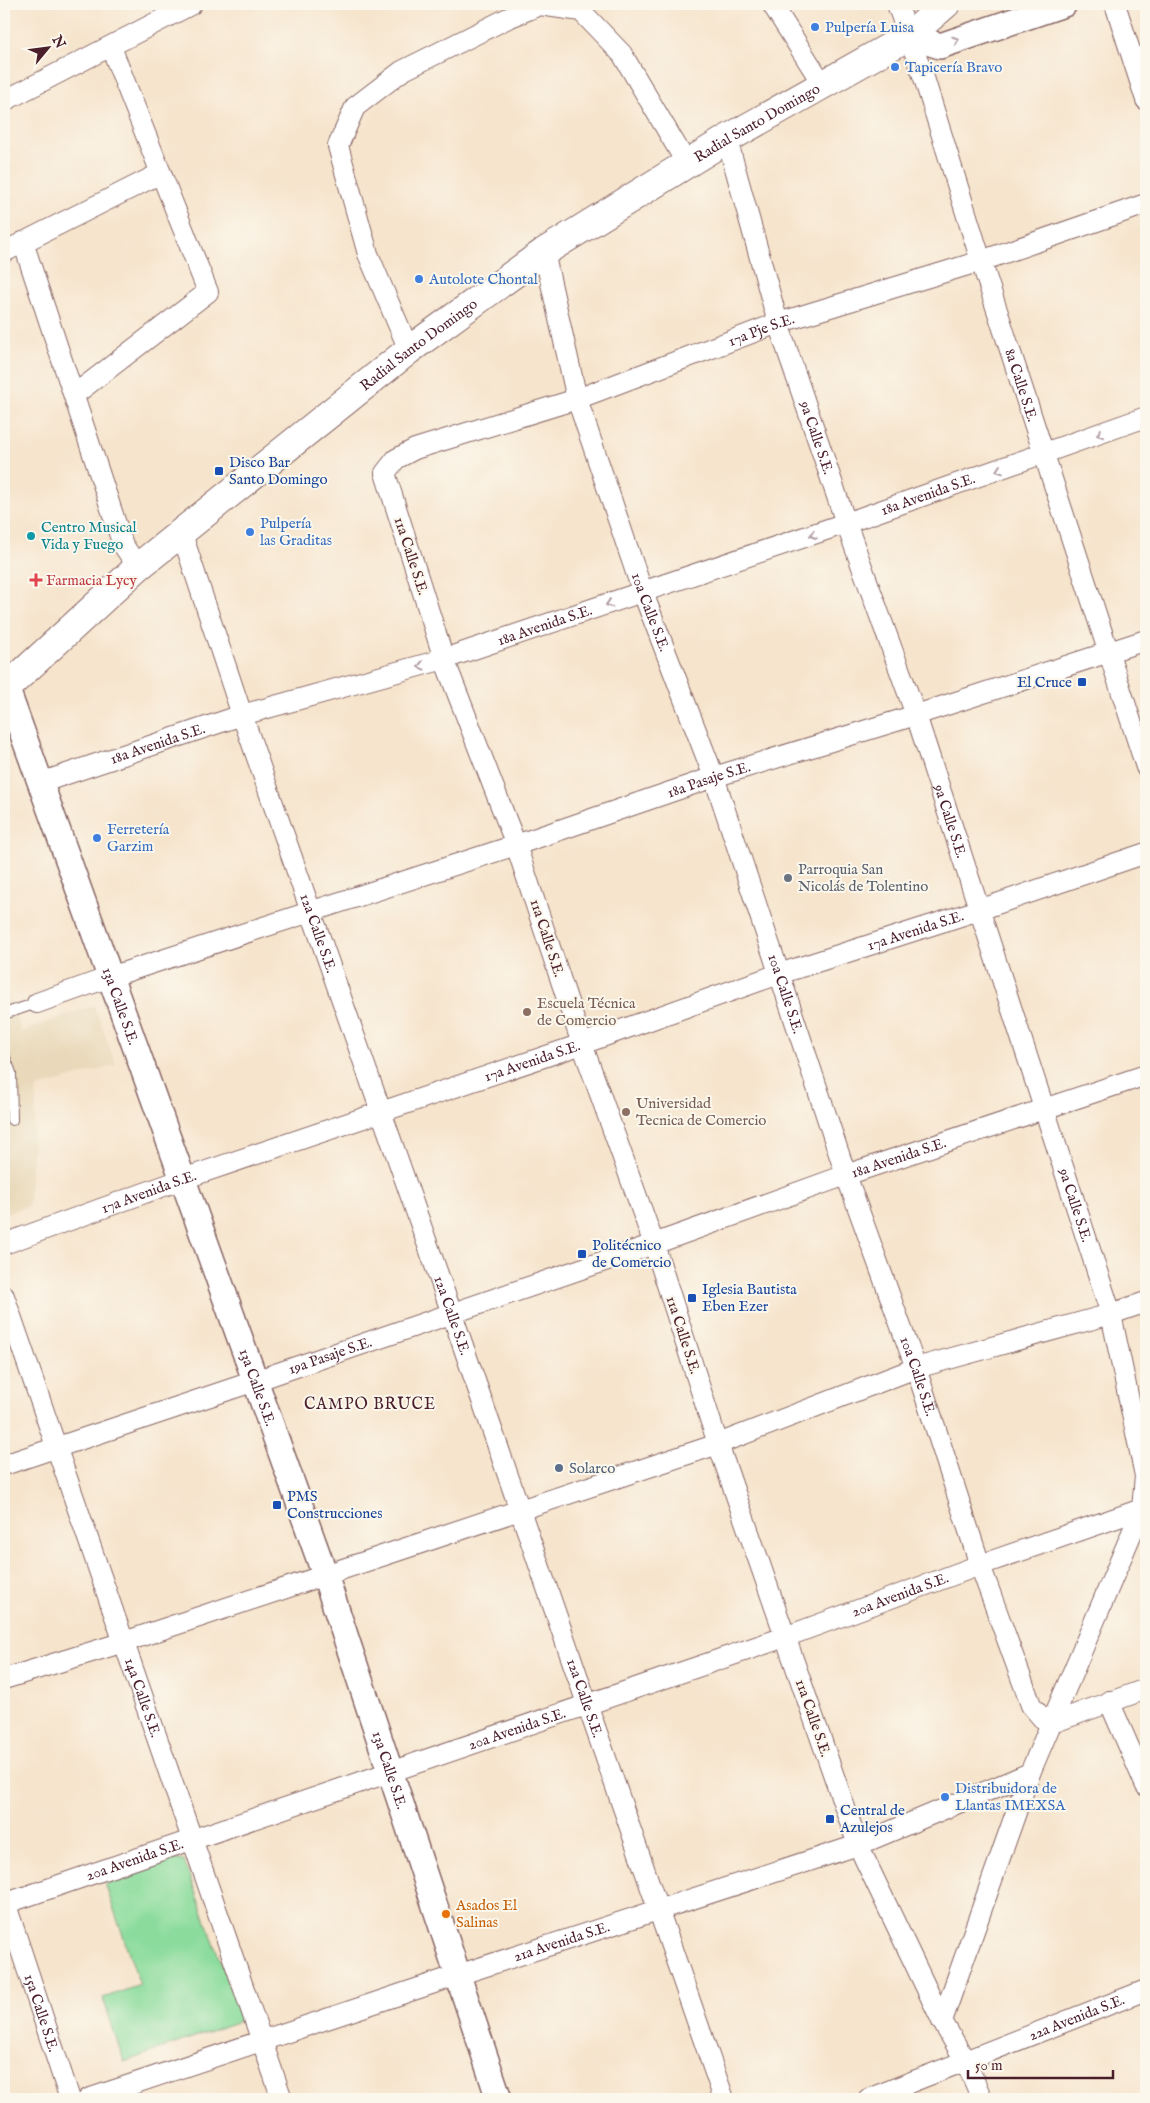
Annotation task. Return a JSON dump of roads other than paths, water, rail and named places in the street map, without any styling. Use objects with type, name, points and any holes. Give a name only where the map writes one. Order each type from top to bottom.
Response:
[{"type":"main road","name":"Radial Santo Domingo","points":[[4,685],[181,530],[408,350],[544,252],[728,139],[909,36],[946,4]]},
{"type":"street","points":[[4,101],[192,4]]},
{"type":"street","points":[[772,4],[823,85]]},
{"type":"street","name":"8a Calle S.E.","points":[[897,4],[924,78],[981,261],[1146,768]]},
{"type":"street","points":[[909,36],[940,46],[1064,4]]},
{"type":"street","points":[[1115,4],[1146,100]]},
{"type":"street","points":[[408,350],[368,254],[338,146],[355,107],[402,71],[508,18],[540,6],[581,11],[622,54],[687,164]]},
{"type":"street","points":[[74,394],[208,292],[111,47]]},
{"type":"street","name":"9a Calle S.E.","points":[[728,139],[778,323],[846,523],[916,715],[1110,1314],[1145,1476],[1142,1509],[1030,1773],[942,2021]]},
{"type":"street","points":[[4,252],[161,173]]},
{"type":"street","name":"17a Pje S.E.","points":[[385,473],[396,459],[415,449],[577,399],[778,323],[981,261],[1146,204]]},
{"type":"street","points":[[23,242],[123,545],[138,566]]},
{"type":"street","name":"10a Calle S.E.","points":[[544,252],[577,399],[643,593],[714,777],[846,1175],[916,1368],[980,1565],[1031,1705],[1042,1718],[1052,1722]]},
{"type":"street","name":"18a Avenida S.E.","points":[[40,783],[242,715],[444,659],[643,593],[1146,418]]},
{"type":"street","name":"11a Calle S.E.","points":[[385,473],[444,659],[516,845],[582,1044],[654,1244],[718,1444],[858,1845],[942,2021],[966,2062],[982,2099]]},
{"type":"street","name":"12a Calle S.E.","points":[[181,530],[242,715],[724,2099]]},
{"type":"street","name":"18a Pasaje S.E.","points":[[311,912],[516,845],[714,777],[916,715],[1146,640]]},
{"type":"street","name":"13a Calle S.E.","points":[[4,685],[325,1575],[499,2099]]},
{"type":"street","name":"17a Avenida S.E.","points":[[4,1244],[183,1179],[582,1044],[779,974],[979,910],[1146,853]]},
{"type":"street","points":[[37,1003],[110,977],[311,912]]},
{"type":"street","name":"18a Avenida S.E.","points":[[654,1244],[846,1175],[1146,1075]]},
{"type":"street","name":"19a Pasaje S.E.","points":[[4,1464],[256,1382],[654,1244]]},
{"type":"street","name":"14a Calle S.E.","points":[[4,1296],[282,2099]]},
{"type":"street","points":[[4,1679],[124,1642],[718,1444],[916,1368],[1110,1314],[1146,1302]]},
{"type":"street","name":"20a Avenida S.E.","points":[[4,1902],[785,1637],[980,1565],[1142,1509]]},
{"type":"street","points":[[1052,1722],[1146,1689]]},
{"type":"street","points":[[1109,1701],[1146,1786]]},
{"type":"street","name":"21a Avenida S.E.","points":[[88,2099],[658,1909],[858,1845],[1030,1773]]},
{"type":"street","name":"15a Calle S.E.","points":[[4,1902],[70,2099]]},
{"type":"street","name":"22a Avenida S.E.","points":[[868,2099],[889,2095],[1146,1990]]},
{"type":"lane","points":[[4,1014],[37,1003]]},
{"type":"lane","points":[[4,1055],[12,1073],[12,1120]]},
{"type":"place","name":"Pulpería Luisa","points":[[815,27]]},
{"type":"place","name":"Tapicería Bravo","points":[[895,67]]},
{"type":"place","name":"Autolote Chontal","points":[[419,279]]},
{"type":"place","name":"Disco Bar Santo Domingo","points":[[219,471]]},
{"type":"place","name":"Pulpería las Graditas","points":[[250,532]]},
{"type":"place","name":"Centro Musical Vida y Fuego","points":[[31,536]]},
{"type":"place","name":"Farmacia Lycy","points":[[36,580]]},
{"type":"place","name":"El Cruce","points":[[1082,682]]},
{"type":"place","name":"Ferretería Garzim","points":[[97,838]]},
{"type":"place","name":"Parroquia San Nicolás de Tolentino","points":[[788,878]]},
{"type":"place","name":"Escuela Técnica de Comercio","points":[[527,1012]]},
{"type":"place","name":"Universidad Tecnica de Comercio","points":[[626,1112]]},
{"type":"place","name":"Politécnico de Comercio","points":[[582,1254]]},
{"type":"place","name":"Iglesia Bautista Eben Ezer","points":[[692,1298]]},
{"type":"place","name":"Solarco","points":[[559,1468]]},
{"type":"place","name":"PMS Construcciones","points":[[277,1505]]},
{"type":"place","name":"Distribuidora de Llantas IMEXSA","points":[[945,1797]]},
{"type":"place","name":"Central de Azulejos","points":[[830,1819]]},
{"type":"place","name":"Asados El Salinas","points":[[446,1914]]},
{"type":"district","name":"CAMPO BRUCE","points":[[370,1405]]}]
